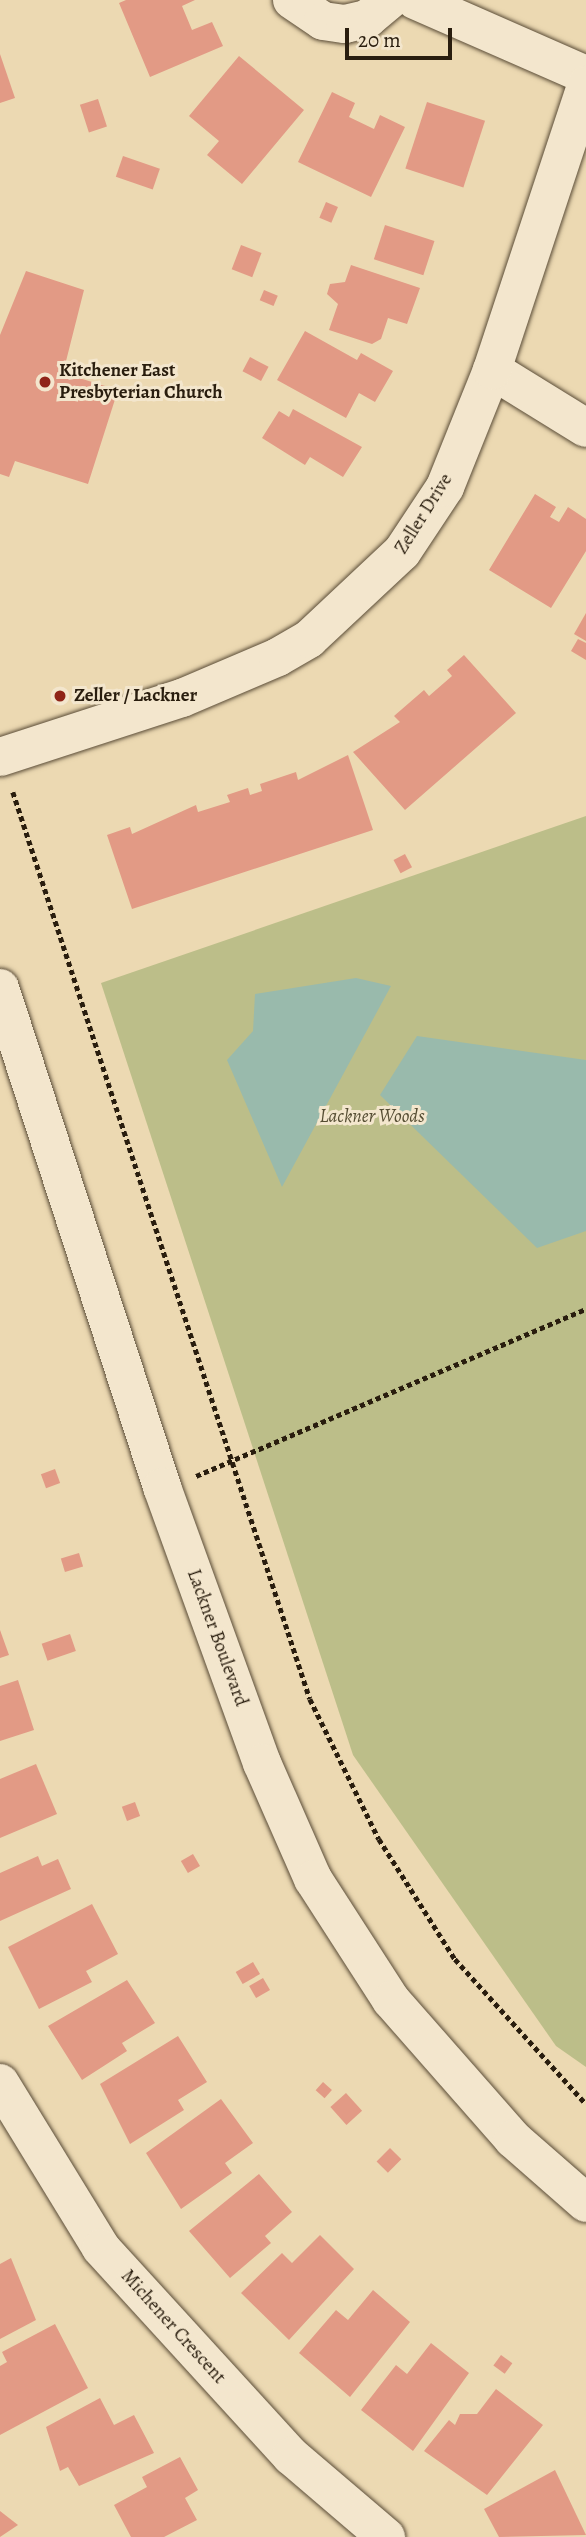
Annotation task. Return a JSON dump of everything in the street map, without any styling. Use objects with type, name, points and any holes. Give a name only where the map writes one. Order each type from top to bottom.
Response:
[{"type":"street","points":[[292,0],[323,22],[345,24],[367,19],[390,0]]},
{"type":"street","points":[[415,0],[586,75]]},
{"type":"street","name":"Zeller Drive","points":[[6,774],[220,684],[309,639],[402,552],[446,487],[492,370],[586,85]]},
{"type":"street","points":[[492,370],[586,428]]},
{"type":"street","name":"Lackner Boulevard","points":[[0,989],[162,1487],[262,1762],[313,1879],[391,2000],[513,2139],[586,2203]]},
{"type":"street","name":"Michener Crescent","points":[[0,2083],[101,2248],[291,2456],[386,2537]]},
{"type":"path","points":[[6,774],[310,1699],[379,1839],[454,1959],[586,2104]]},
{"type":"path","points":[[162,1487],[234,1464],[586,1309]]},
{"type":"green space","name":"Lackner Woods","points":[[586,816],[586,2067],[556,2046],[353,1755],[101,983]]},
{"type":"shaded area","points":[[356,978],[391,986],[282,1187],[227,1060],[253,1031],[255,994]]},
{"type":"shaded area","points":[[417,1036],[586,1060],[586,1231],[537,1248],[380,1095]]},
{"type":"building","points":[[126,0],[195,0],[182,6],[192,30],[212,22],[223,46],[150,77],[119,3]]},
{"type":"building","points":[[0,54],[15,98],[0,103]]},
{"type":"building","points":[[239,56],[304,110],[242,184],[207,155],[219,141],[189,116]]},
{"type":"building","points":[[332,92],[355,103],[349,117],[374,129],[380,115],[405,127],[371,197],[298,162]]},
{"type":"building","points":[[98,99],[107,127],[89,132],[80,105]]},
{"type":"building","points":[[427,102],[485,121],[463,187],[405,169]]},
{"type":"building","points":[[123,156],[160,169],[153,189],[116,177]]},
{"type":"building","points":[[326,202],[338,207],[331,223],[319,218]]},
{"type":"building","points":[[385,225],[434,241],[423,275],[374,259]]},
{"type":"building","points":[[241,245],[262,253],[252,277],[232,269]]},
{"type":"building","points":[[351,265],[420,288],[407,324],[388,318],[381,339],[372,344],[329,330],[338,304],[327,294],[330,284],[345,282]]},
{"type":"building","name":"Kitchener East Presbyterian Church","points":[[26,271],[84,290],[63,373],[118,390],[88,484],[15,461],[9,477],[0,474],[0,335]]},
{"type":"building","points":[[264,290],[278,296],[274,306],[260,300]]},
{"type":"building","points":[[305,331],[357,360],[361,353],[393,371],[375,402],[359,393],[346,418],[277,380]]},
{"type":"building","points":[[250,357],[269,367],[261,381],[242,371]]},
{"type":"building","points":[[293,409],[362,447],[343,477],[310,457],[305,465],[262,438],[279,411],[289,417]]},
{"type":"building","points":[[535,494],[556,507],[550,517],[559,522],[568,507],[586,519],[586,551],[551,608],[489,570]]},
{"type":"building","points":[[586,613],[586,641],[574,634]]},
{"type":"building","points":[[578,639],[586,643],[586,660],[571,651]]},
{"type":"building","points":[[464,655],[516,713],[405,810],[353,752],[400,722],[394,716],[424,690],[429,696],[452,676],[447,670]]},
{"type":"building","points":[[348,755],[373,830],[132,909],[107,835],[130,827],[132,834],[196,805],[198,812],[230,802],[227,795],[248,788],[250,795],[262,791],[260,784],[296,772],[298,780]]},
{"type":"building","points":[[405,854],[412,867],[401,873],[394,860]]},
{"type":"building","points":[[55,1469],[60,1483],[46,1488],[41,1474]]},
{"type":"building","points":[[79,1553],[83,1566],[65,1572],[61,1559]]},
{"type":"building","points":[[0,1630],[9,1655],[0,1658]]},
{"type":"building","points":[[70,1634],[76,1651],[47,1661],[42,1644]]},
{"type":"building","points":[[18,1680],[34,1730],[0,1741],[0,1686]]},
{"type":"building","points":[[36,1764],[57,1814],[0,1838],[0,1779]]},
{"type":"building","points":[[135,1802],[140,1816],[127,1821],[122,1807]]},
{"type":"building","points":[[193,1854],[200,1866],[188,1873],[181,1861]]},
{"type":"building","points":[[38,1856],[42,1866],[58,1859],[71,1889],[0,1921],[0,1873]]},
{"type":"building","points":[[92,1904],[118,1954],[86,1971],[92,1982],[39,2009],[8,1947]]},
{"type":"building","points":[[253,1962],[260,1974],[243,1984],[236,1972]]},
{"type":"building","points":[[263,1978],[270,1990],[256,1998],[249,1986]]},
{"type":"building","points":[[127,1980],[155,2023],[122,2043],[127,2051],[82,2080],[48,2026]]},
{"type":"building","points":[[178,2036],[207,2082],[178,2100],[184,2110],[130,2144],[100,2084]]},
{"type":"building","points":[[323,2082],[332,2090],[325,2098],[316,2090]]},
{"type":"building","points":[[346,2093],[362,2111],[346,2125],[330,2107]]},
{"type":"building","points":[[221,2099],[253,2143],[225,2163],[232,2173],[181,2209],[146,2153]]},
{"type":"building","points":[[390,2148],[401,2159],[388,2173],[377,2161]]},
{"type":"building","points":[[259,2174],[292,2212],[265,2236],[271,2243],[230,2278],[189,2231]]},
{"type":"building","points":[[320,2235],[354,2269],[289,2340],[241,2293],[282,2253],[292,2263]]},
{"type":"building","points":[[11,2258],[36,2320],[0,2339],[0,2264]]},
{"type":"building","points":[[373,2290],[410,2322],[350,2397],[299,2353],[336,2310],[348,2320]]},
{"type":"building","points":[[55,2324],[88,2388],[0,2435],[0,2366],[7,2362],[2,2352]]},
{"type":"building","points":[[431,2343],[469,2373],[413,2451],[361,2410],[396,2365],[407,2374]]},
{"type":"building","points":[[501,2355],[512,2363],[505,2374],[493,2366]]},
{"type":"building","points":[[496,2389],[543,2425],[487,2495],[424,2451],[449,2420],[455,2425],[460,2414],[477,2414]]},
{"type":"building","points":[[100,2398],[114,2425],[134,2415],[154,2453],[79,2486],[68,2467],[60,2471],[46,2427]]},
{"type":"building","points":[[180,2457],[198,2490],[185,2498],[197,2520],[164,2537],[131,2537],[114,2505],[147,2487],[142,2477]]},
{"type":"building","points":[[555,2470],[586,2535],[499,2537],[484,2509]]},
{"type":"building","points":[[0,2511],[18,2525],[0,2537]]},
{"type":"place","name":"Kitchener East Presbyterian Church","points":[[45,382]]},
{"type":"place","name":"Zeller / Lackner","points":[[60,696]]}]
